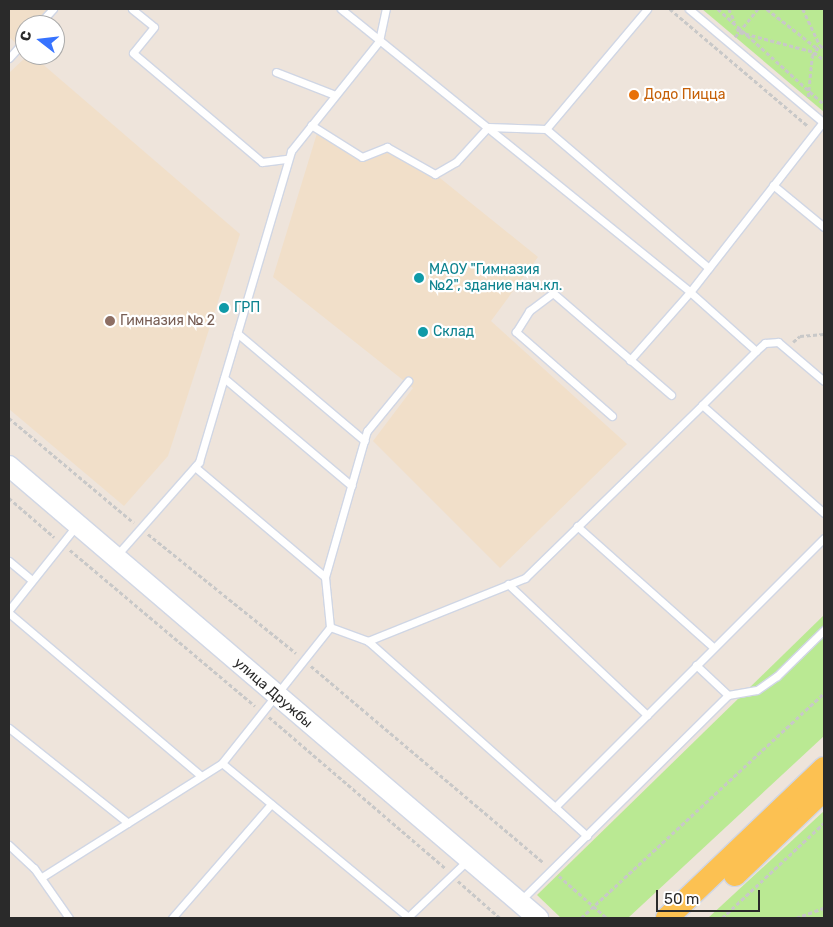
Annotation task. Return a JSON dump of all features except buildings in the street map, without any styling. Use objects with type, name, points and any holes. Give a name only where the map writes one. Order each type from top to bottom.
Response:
[{"type":"main road","name":"улица Дружбы","points":[[9,466],[274,695],[538,918]]},
{"type":"main road","points":[[667,918],[824,768]]},
{"type":"main road","points":[[689,918],[824,790]]},
{"type":"lane","points":[[132,9],[154,27],[133,54],[262,162],[288,159]]},
{"type":"lane","points":[[341,9],[690,292],[756,350]]},
{"type":"lane","points":[[115,558],[199,462],[291,151],[379,41],[386,9]]},
{"type":"lane","points":[[546,129],[647,9]]},
{"type":"lane","points":[[630,360],[690,292],[814,132],[824,123],[689,9]]},
{"type":"lane","points":[[276,72],[335,95]]},
{"type":"lane","points":[[311,125],[362,157],[387,147],[435,174],[456,162],[488,127],[546,129],[709,268]]},
{"type":"lane","points":[[774,185],[824,227]]},
{"type":"lane","points":[[612,416],[516,332],[529,311],[553,293],[671,395]]},
{"type":"lane","points":[[237,333],[365,441]]},
{"type":"lane","points":[[368,641],[525,578],[702,406],[756,350],[772,341],[786,348],[824,381]]},
{"type":"lane","points":[[224,378],[352,486]]},
{"type":"lane","points":[[42,878],[222,763],[274,695],[330,627],[325,577],[367,431],[408,381]]},
{"type":"lane","points":[[702,406],[824,512]]},
{"type":"lane","points":[[195,467],[325,577]]},
{"type":"lane","points":[[77,525],[9,611],[201,776]]},
{"type":"lane","points":[[577,526],[714,648]]},
{"type":"lane","points":[[555,807],[824,538]]},
{"type":"lane","points":[[9,561],[32,580]]},
{"type":"lane","points":[[508,584],[647,715]]},
{"type":"lane","points":[[330,627],[368,641],[587,836]]},
{"type":"lane","points":[[519,902],[728,695],[757,690],[777,676],[824,630]]},
{"type":"lane","points":[[696,665],[728,695]]},
{"type":"lane","points":[[9,728],[128,823]]},
{"type":"lane","points":[[222,763],[408,918],[468,860]]},
{"type":"lane","points":[[172,918],[271,804]]},
{"type":"lane","points":[[9,845],[42,878],[69,918]]},
{"type":"path","points":[[670,9],[814,132]]},
{"type":"path","points":[[718,9],[736,25]]},
{"type":"path","points":[[728,9],[740,31],[814,52],[824,60]]},
{"type":"path","points":[[722,53],[758,9]]},
{"type":"path","points":[[766,9],[817,48]]},
{"type":"path","points":[[803,9],[820,45],[824,49]]},
{"type":"path","points":[[746,34],[824,104]]},
{"type":"path","points":[[796,116],[804,106],[809,90],[814,52],[820,45]]},
{"type":"path","points":[[786,348],[800,336],[824,334]]},
{"type":"path","points":[[9,418],[141,529],[303,659],[607,918]]},
{"type":"path","points":[[581,918],[824,693]]},
{"type":"path","points":[[722,918],[824,823]]},
{"type":"path","points":[[796,918],[824,908]]},
{"type":"shaded area","points":[[9,9],[51,9],[45,15],[15,15],[15,42],[9,37]]},
{"type":"shaded area","name":"Гимназия № 2","points":[[17,65],[44,65],[240,234],[168,456],[124,506],[9,409],[9,73]]},
{"type":"shaded area","points":[[318,130],[362,157],[387,147],[435,174],[538,257],[491,321],[627,444],[500,568],[373,441],[413,388],[273,277]]},
{"type":"green space","points":[[702,9],[824,9],[824,112]]},
{"type":"green space","points":[[824,615],[824,736],[628,918],[561,918],[537,895]]},
{"type":"green space","points":[[824,811],[824,918],[708,918]]},
{"type":"place","name":"Додо Пицца","points":[[634,95]]},
{"type":"place","name":"МАОУ \"Гимназия №2\", здание нач.кл.","points":[[419,278]]},
{"type":"place","name":"ГРП","points":[[224,308]]},
{"type":"place","name":"Гимназия № 2","points":[[110,321]]},
{"type":"place","name":"Склад","points":[[423,332]]}]
